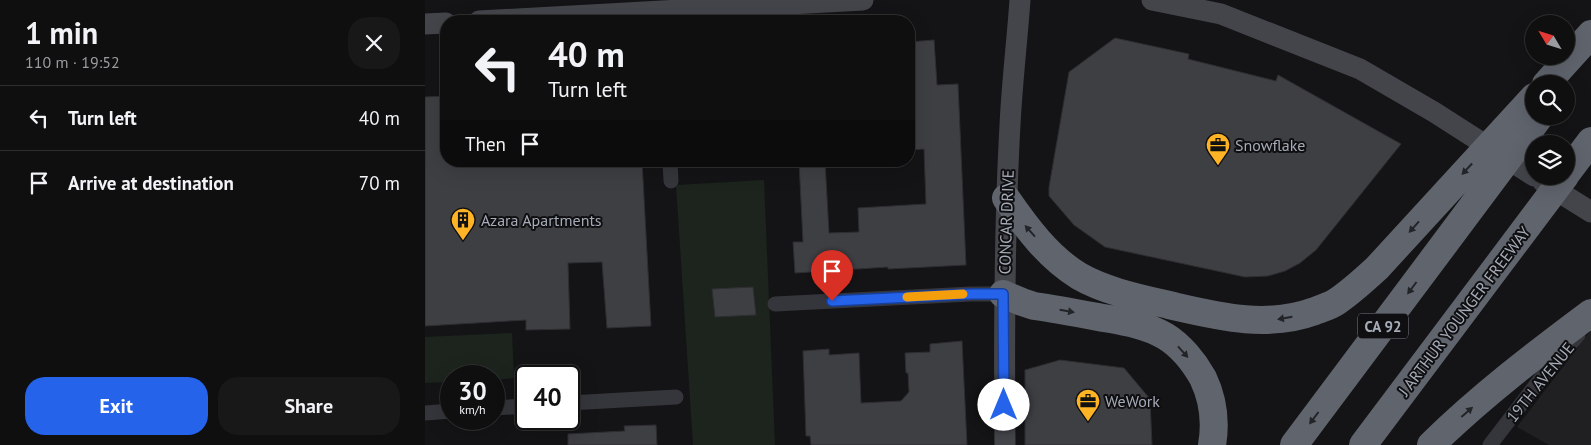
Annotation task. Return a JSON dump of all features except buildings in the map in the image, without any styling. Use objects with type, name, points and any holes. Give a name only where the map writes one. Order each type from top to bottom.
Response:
[{"type":"highway","points":[[1554,75],[1591,34]]},
{"type":"highway","points":[[1572,75],[1591,49]]},
{"type":"highway","points":[[1006,198],[1024,224],[1059,260],[1078,275],[1101,286],[1154,302],[1227,318],[1258,321],[1283,319],[1309,313],[1334,303],[1354,289],[1377,268],[1447,191],[1525,117]]},
{"type":"highway","name":"CA 92","points":[[1294,445],[1472,207],[1525,123]]},
{"type":"highway","name":"J ARTHUR YOUNGER FREEWAY","points":[[1575,162],[1589,144]]},
{"type":"highway","name":"J ARTHUR YOUNGER FREEWAY","points":[[1363,445],[1558,185]]},
{"type":"highway","points":[[1003,294],[1034,289],[1154,302]]},
{"type":"highway","points":[[1003,294],[1034,306],[1143,326],[1164,336],[1181,349],[1199,371],[1209,391],[1214,416],[1212,445]]},
{"type":"highway","points":[[1431,445],[1513,372],[1591,312]]},
{"type":"main road","points":[[562,15],[659,8],[863,0]]},
{"type":"main road","name":"CONCAR DRIVE","points":[[1005,445],[1003,294],[1006,198],[1010,123],[1021,0]]},
{"type":"main road","points":[[1152,0],[1221,14],[1360,69],[1434,112],[1525,170]]},
{"type":"main road","points":[[425,24],[440,23]]},
{"type":"main road","points":[[1548,185],[1591,212]]},
{"type":"street","points":[[670,167],[671,181]]},
{"type":"street","points":[[775,304],[1003,294]]},
{"type":"street","name":"19TH AVENUE","points":[[1490,445],[1545,373],[1591,320]]},
{"type":"street","points":[[580,402],[676,397]]},
{"type":"street","points":[[425,413],[440,412]]},
{"type":"shaded area","points":[[764,180],[775,445],[693,445],[676,185]]},
{"type":"shaded area","points":[[1591,330],[1591,445],[1549,445],[1517,427]]},
{"type":"shaded area","points":[[512,333],[514,378],[505,379],[505,365],[440,365],[440,382],[425,383],[425,337]]},
{"type":"slow traffic","points":[[907,297],[963,294]]},
{"type":"place","name":"Snowflake","points":[[1218,166]]},
{"type":"place","name":"Azara Apartments","points":[[463,241]]},
{"type":"place","name":"WeWork","points":[[1088,422]]},
{"type":"route","points":[[832,301],[1003,294],[1004,405]]}]
